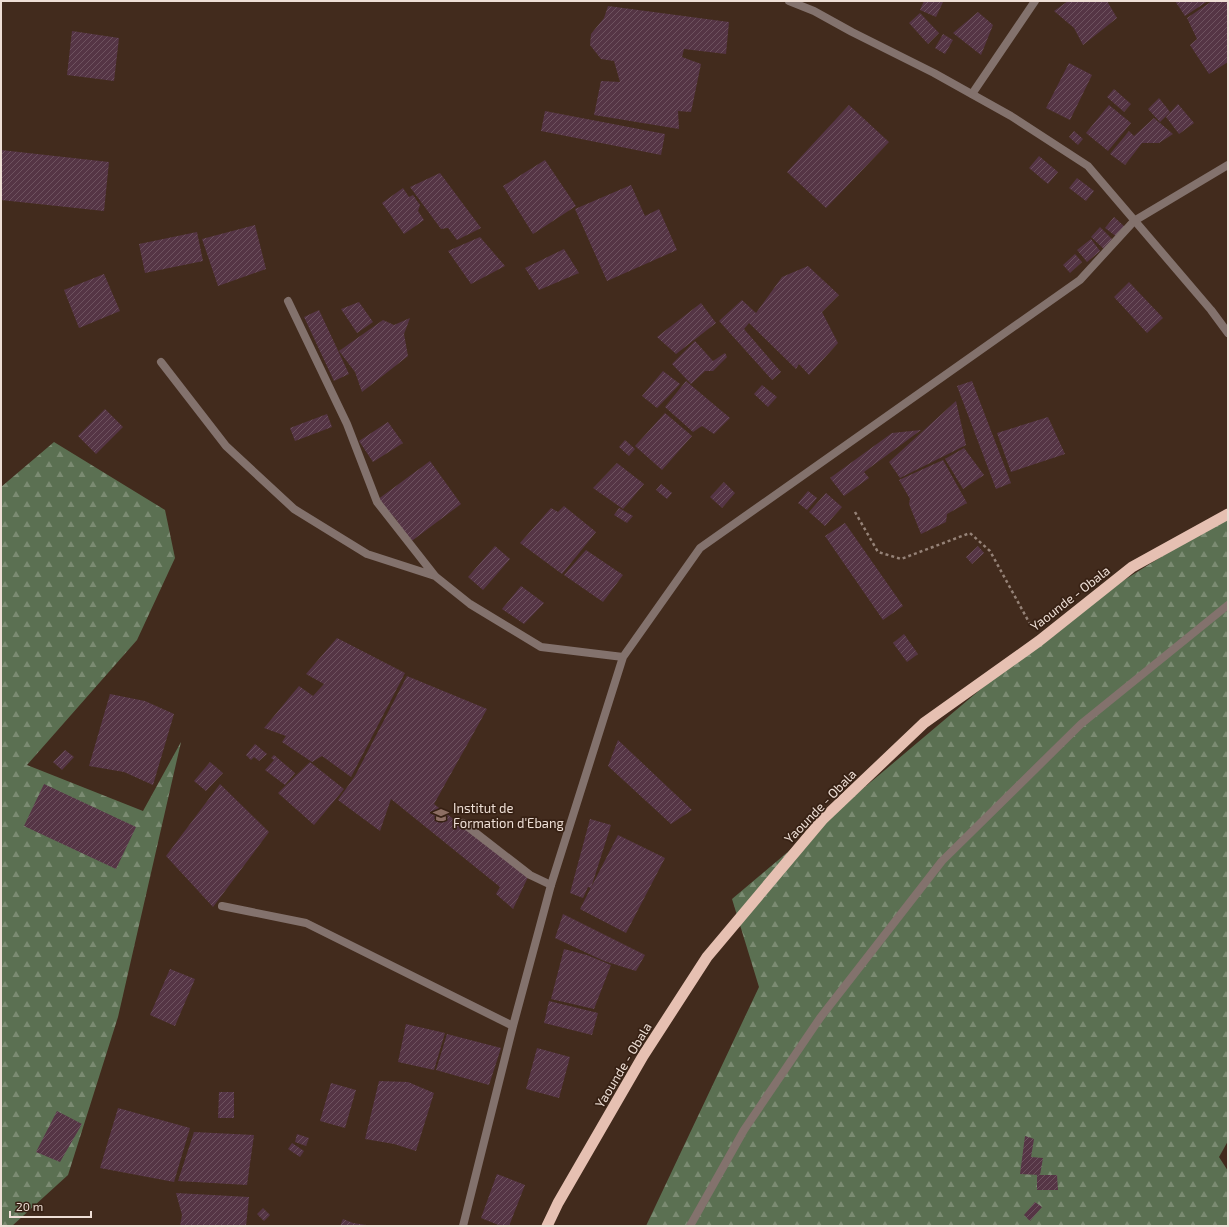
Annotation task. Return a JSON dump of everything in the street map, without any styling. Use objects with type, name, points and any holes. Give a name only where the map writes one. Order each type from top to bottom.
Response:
[{"type":"highway","name":"Yaounde - Obala","points":[[547,1226],[558,1203],[643,1056],[707,957],[754,898],[823,819],[924,723],[1039,641],[1132,567],[1228,514]]},
{"type":"street","points":[[789,1],[814,11],[972,94],[1011,116],[1088,166],[1228,332]]},
{"type":"street","points":[[972,94],[1035,1]]},
{"type":"street","points":[[463,1226],[513,1026],[551,885],[623,657],[700,548],[1080,280],[1134,221],[1228,165]]},
{"type":"street","points":[[288,302],[347,424],[378,502],[435,576],[470,604],[541,647],[623,657]]},
{"type":"street","points":[[161,362],[226,446],[294,509],[367,554],[435,576]]},
{"type":"street","points":[[690,1226],[744,1130],[820,1018],[942,861],[1081,724],[1228,605]]},
{"type":"street","points":[[463,823],[530,875],[551,885]]},
{"type":"street","points":[[222,906],[306,923],[513,1026]]},
{"type":"path","points":[[855,512],[878,552],[901,559],[970,533],[990,552],[1039,641]]},
{"type":"green space","points":[[54,442],[165,510],[175,558],[137,640],[27,765],[143,811],[181,742],[118,1017],[68,1175],[12,1226],[1,1226],[1,487]]},
{"type":"green space","points":[[1228,515],[1228,1141],[1219,1157],[1228,1171],[1228,1226],[646,1226],[759,987],[732,899],[1070,614]]},
{"type":"building","points":[[924,1],[943,2],[936,17],[920,10]]},
{"type":"building","points":[[1068,1],[1107,1],[1117,18],[1083,45],[1074,28],[1054,11]]},
{"type":"building","points":[[1175,1],[1208,1],[1185,16]]},
{"type":"building","points":[[1212,1],[1227,1],[1228,4],[1228,62],[1209,74],[1190,45],[1197,39],[1187,18]]},
{"type":"building","points":[[608,6],[729,22],[726,54],[684,49],[682,57],[701,64],[691,112],[678,111],[679,129],[594,115],[601,81],[620,82],[614,61],[601,59],[590,45],[591,34],[604,18]]},
{"type":"building","points":[[978,12],[993,25],[981,55],[953,33]]},
{"type":"building","points":[[920,13],[939,33],[928,44],[909,23]]},
{"type":"building","points":[[72,31],[119,38],[114,81],[67,75]]},
{"type":"building","points":[[943,34],[953,40],[945,54],[935,48]]},
{"type":"building","points":[[1069,63],[1092,75],[1070,120],[1046,108]]},
{"type":"building","points":[[1114,89],[1131,104],[1124,112],[1107,97]]},
{"type":"building","points":[[1159,98],[1170,112],[1160,122],[1148,109]]},
{"type":"building","points":[[1178,104],[1194,123],[1179,134],[1166,117]]},
{"type":"building","points":[[849,105],[889,142],[826,208],[787,172]]},
{"type":"building","points":[[1109,105],[1131,123],[1108,151],[1086,133]]},
{"type":"building","points":[[545,111],[665,134],[661,155],[541,131]]},
{"type":"building","points":[[1154,118],[1173,134],[1159,143],[1142,143],[1125,165],[1110,154],[1129,131],[1134,136]]},
{"type":"building","points":[[1074,131],[1083,139],[1078,145],[1069,137]]},
{"type":"building","points":[[1,150],[109,162],[104,211],[1,200]]},
{"type":"building","points":[[1039,156],[1058,172],[1048,184],[1029,168]]},
{"type":"building","points":[[545,160],[576,206],[533,234],[503,186]]},
{"type":"building","points":[[440,173],[481,228],[457,240],[448,228],[441,229],[410,187]]},
{"type":"building","points":[[1077,178],[1094,191],[1086,201],[1069,188]]},
{"type":"building","points":[[631,185],[645,216],[659,209],[677,250],[607,281],[575,209]]},
{"type":"building","points":[[403,188],[409,197],[413,195],[420,205],[418,211],[424,220],[404,234],[382,203]]},
{"type":"building","points":[[1114,217],[1125,227],[1117,237],[1105,228]]},
{"type":"building","points":[[255,225],[266,269],[218,286],[202,239]]},
{"type":"building","points":[[1100,227],[1113,240],[1104,249],[1091,237]]},
{"type":"building","points":[[197,232],[203,261],[145,273],[139,244]]},
{"type":"building","points":[[480,237],[505,266],[471,284],[448,251]]},
{"type":"building","points":[[1091,239],[1100,251],[1087,262],[1077,250]]},
{"type":"building","points":[[564,249],[579,273],[539,290],[525,268]]},
{"type":"building","points":[[1075,254],[1082,262],[1070,273],[1063,265]]},
{"type":"building","points":[[808,266],[839,295],[822,312],[838,343],[809,375],[799,364],[796,369],[749,323],[744,329],[781,372],[772,380],[719,321],[742,300],[756,313],[782,277]]},
{"type":"building","points":[[104,274],[120,311],[79,328],[64,290]]},
{"type":"building","points":[[1129,282],[1163,318],[1147,333],[1114,297]]},
{"type":"building","points":[[359,302],[373,322],[357,333],[341,309]]},
{"type":"building","points":[[701,303],[716,323],[676,354],[657,337]]},
{"type":"building","points":[[319,310],[349,374],[334,381],[304,317]]},
{"type":"building","points":[[410,318],[404,334],[408,356],[362,392],[355,372],[339,351],[383,320],[394,325]]},
{"type":"building","points":[[695,341],[713,361],[725,353],[727,357],[713,371],[705,371],[691,384],[672,364]]},
{"type":"building","points":[[663,371],[680,384],[657,408],[642,396]]},
{"type":"building","points":[[686,381],[730,418],[714,434],[702,426],[693,432],[665,407]]},
{"type":"building","points":[[972,381],[1011,483],[996,489],[957,386]]},
{"type":"building","points":[[762,385],[777,397],[768,407],[754,394]]},
{"type":"building","points":[[956,401],[966,445],[900,478],[889,462]]},
{"type":"building","points":[[105,409],[123,427],[96,454],[78,436]]},
{"type":"building","points":[[665,413],[692,436],[662,470],[635,446]]},
{"type":"building","points":[[327,414],[332,427],[295,441],[290,428]]},
{"type":"building","points":[[1048,417],[1065,454],[1011,472],[997,433]]},
{"type":"building","points":[[388,422],[403,443],[373,462],[359,441]]},
{"type":"building","points":[[921,430],[864,472],[869,478],[844,496],[830,478],[892,433]]},
{"type":"building","points":[[625,440],[635,449],[629,456],[619,447]]},
{"type":"building","points":[[964,448],[984,475],[963,489],[945,459]]},
{"type":"building","points":[[943,460],[967,503],[947,514],[946,522],[921,534],[909,504],[910,499],[899,480]]},
{"type":"building","points":[[430,461],[461,504],[409,543],[396,519],[377,500]]},
{"type":"building","points":[[617,463],[644,484],[623,509],[593,488]]},
{"type":"building","points":[[724,482],[735,493],[722,508],[710,497]]},
{"type":"building","points":[[661,484],[672,493],[667,499],[656,490]]},
{"type":"building","points":[[808,491],[817,498],[807,510],[798,503]]},
{"type":"building","points":[[826,493],[842,507],[825,526],[809,512]]},
{"type":"building","points":[[564,506],[596,532],[562,574],[520,543],[551,508],[558,512]]},
{"type":"building","points":[[619,508],[633,516],[627,523],[614,515]]},
{"type":"building","points":[[845,523],[903,606],[883,620],[825,536]]},
{"type":"building","points":[[495,546],[510,559],[483,590],[468,577]]},
{"type":"building","points":[[978,546],[984,553],[972,564],[966,557]]},
{"type":"building","points":[[586,550],[623,575],[603,602],[564,575]]},
{"type":"building","points":[[521,586],[544,603],[524,624],[502,609]]},
{"type":"building","points":[[904,634],[918,654],[907,662],[893,643]]},
{"type":"building","points":[[337,638],[405,673],[351,777],[322,756],[312,762],[282,742],[286,736],[264,728],[299,686],[313,696],[324,684],[306,674]]},
{"type":"building","points":[[407,676],[487,709],[434,804],[528,877],[513,909],[496,894],[500,887],[391,799],[380,831],[338,800],[355,776]]},
{"type":"building","points":[[110,694],[145,701],[174,714],[153,785],[124,772],[89,766]]},
{"type":"building","points":[[618,740],[692,810],[671,824],[608,766]]},
{"type":"building","points":[[255,744],[267,754],[259,761],[254,757],[251,760],[246,755]]},
{"type":"building","points":[[65,750],[74,757],[62,770],[53,762]]},
{"type":"building","points":[[274,755],[295,773],[285,785],[265,770],[274,760],[271,758]]},
{"type":"building","points":[[210,762],[223,773],[206,791],[194,781]]},
{"type":"building","points":[[310,762],[344,789],[314,825],[278,793]]},
{"type":"building","points":[[44,784],[136,827],[116,869],[24,826]]},
{"type":"building","points":[[220,784],[269,832],[213,907],[166,856]]},
{"type":"building","points":[[590,819],[611,825],[591,888],[588,887],[583,898],[570,893]]},
{"type":"building","points":[[618,835],[665,858],[626,933],[580,909]]},
{"type":"building","points":[[563,914],[645,955],[636,971],[604,961],[555,938]]},
{"type":"building","points":[[564,949],[587,955],[611,965],[594,1009],[551,999]]},
{"type":"building","points":[[170,969],[195,979],[175,1026],[150,1015]]},
{"type":"building","points":[[549,1001],[598,1013],[592,1035],[544,1023]]},
{"type":"building","points":[[406,1024],[445,1033],[434,1070],[398,1062]]},
{"type":"building","points":[[447,1034],[501,1048],[489,1085],[436,1070]]},
{"type":"building","points":[[537,1048],[570,1057],[559,1098],[526,1089]]},
{"type":"building","points":[[379,1081],[408,1082],[434,1093],[416,1151],[394,1144],[365,1139]]},
{"type":"building","points":[[331,1083],[356,1090],[345,1128],[320,1121]]},
{"type":"building","points":[[219,1092],[234,1092],[234,1118],[218,1118]]},
{"type":"building","points":[[118,1108],[190,1128],[174,1182],[100,1168]]},
{"type":"building","points":[[57,1111],[82,1124],[60,1162],[36,1152]]},
{"type":"building","points":[[194,1132],[254,1135],[247,1185],[178,1181]]},
{"type":"building","points":[[297,1134],[309,1138],[306,1146],[295,1142]]},
{"type":"building","points":[[1025,1136],[1034,1139],[1031,1157],[1043,1158],[1040,1175],[1020,1174]]},
{"type":"building","points":[[292,1143],[304,1151],[300,1157],[288,1149]]},
{"type":"building","points":[[497,1174],[525,1185],[509,1226],[501,1226],[481,1218]]},
{"type":"building","points":[[1037,1175],[1057,1175],[1058,1190],[1037,1190]]},
{"type":"building","points":[[176,1193],[249,1197],[246,1226],[180,1226],[182,1215]]},
{"type":"building","points":[[1035,1202],[1042,1207],[1030,1221],[1024,1215]]},
{"type":"building","points":[[263,1208],[270,1215],[264,1221],[257,1214]]},
{"type":"building","points":[[343,1219],[353,1223],[373,1226],[340,1226]]},
{"type":"place","name":"Institut de Formation d'Ebang","points":[[441,815]]}]
